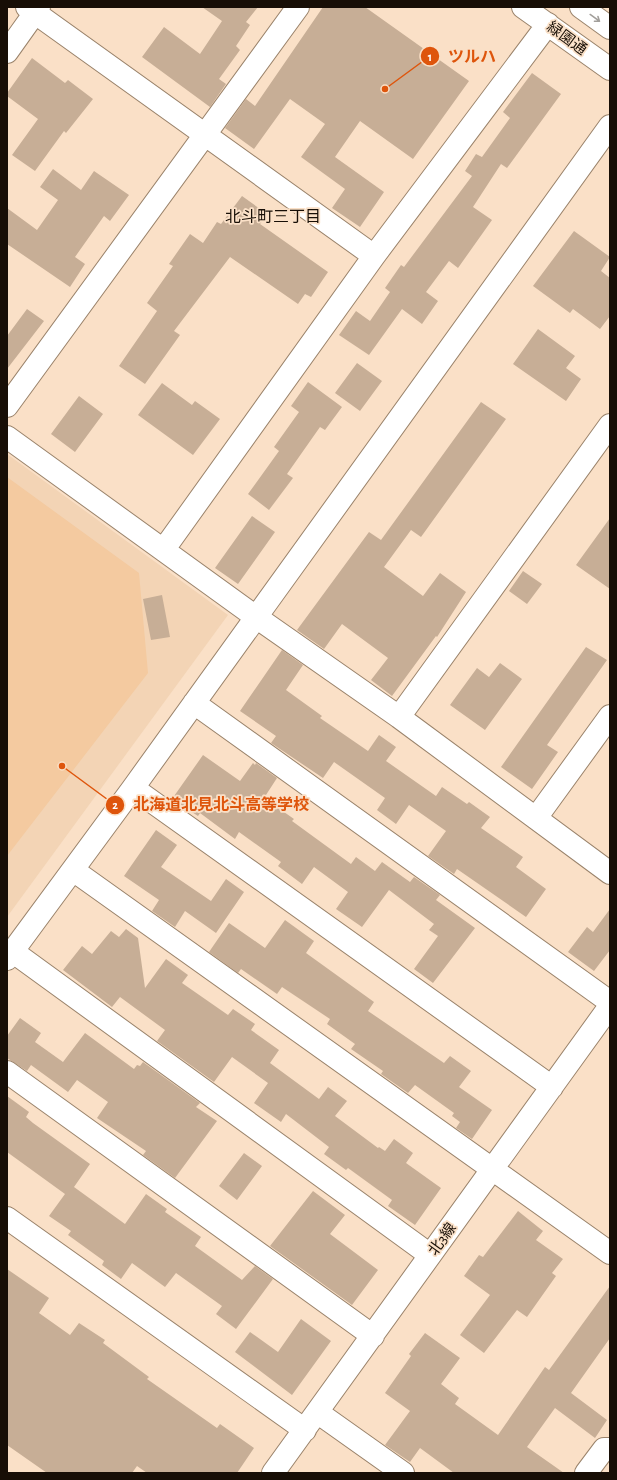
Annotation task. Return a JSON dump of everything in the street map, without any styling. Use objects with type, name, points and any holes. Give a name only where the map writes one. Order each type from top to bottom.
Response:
[{"type":"street","points":[[7,406],[298,7]]},
{"type":"street","name":"緑園通","points":[[523,7],[610,69]]},
{"type":"street","points":[[581,7],[610,28]]},
{"type":"street","points":[[7,52],[34,9],[374,256]]},
{"type":"street","points":[[164,549],[374,256],[548,24]]},
{"type":"street","points":[[430,1255],[10,955],[133,788],[610,126]]},
{"type":"street","points":[[399,717],[610,424]]},
{"type":"street","points":[[7,437],[164,549],[256,617],[399,717],[610,873]]},
{"type":"street","points":[[194,703],[610,1002]]},
{"type":"street","points":[[536,818],[610,716]]},
{"type":"street","points":[[133,788],[552,1087]]},
{"type":"street","points":[[73,870],[610,1253]]},
{"type":"street","name":"北3線","points":[[273,1473],[610,1006]]},
{"type":"street","points":[[7,1072],[373,1336]]},
{"type":"street","points":[[7,1218],[304,1430]]},
{"type":"street","points":[[317,1412],[403,1473]]},
{"type":"street","points":[[586,1473],[604,1448],[610,1449]]},
{"type":"shaded area","points":[[7,454],[228,615],[7,917]]},
{"type":"shaded area","points":[[7,477],[139,573],[148,673],[7,856]]},
{"type":"building","points":[[202,7],[258,7],[246,22],[250,25],[236,46],[240,50],[219,79],[226,84],[210,107],[142,57],[164,27],[200,54],[222,21]]},
{"type":"building","points":[[323,7],[365,7],[469,81],[413,159],[360,121],[335,157],[384,192],[360,227],[332,208],[345,189],[301,157],[325,124],[290,99],[254,149],[225,128],[246,99],[255,106]]},
{"type":"building","points":[[32,58],[65,83],[68,80],[93,99],[66,133],[64,131],[35,171],[12,155],[38,119],[7,96],[7,93]]},
{"type":"building","points":[[532,73],[561,94],[507,168],[501,164],[473,207],[492,220],[458,268],[449,261],[426,292],[438,301],[422,324],[402,309],[369,355],[339,335],[356,311],[370,321],[390,292],[385,288],[401,265],[404,267],[472,176],[465,171],[476,154],[482,157],[510,118],[503,112]]},
{"type":"building","points":[[53,169],[81,190],[94,171],[129,195],[110,221],[104,216],[75,257],[85,264],[70,287],[7,244],[7,208],[37,230],[58,200],[40,187]]},
{"type":"building","points":[[242,196],[267,214],[260,224],[328,272],[311,297],[305,294],[298,304],[230,257],[174,331],[180,335],[145,384],[119,366],[157,311],[147,303],[173,266],[169,264],[190,234],[203,243],[217,222],[221,224]]},
{"type":"building","points":[[574,231],[610,257],[601,271],[610,278],[610,316],[600,329],[573,309],[570,313],[533,286]]},
{"type":"building","points":[[27,309],[44,321],[7,369],[7,336]]},
{"type":"building","points":[[538,329],[575,356],[566,368],[581,379],[566,401],[513,364]]},
{"type":"building","points":[[357,363],[382,381],[360,411],[335,393]]},
{"type":"building","points":[[308,382],[342,407],[325,430],[320,427],[287,474],[293,478],[269,510],[248,494],[279,451],[274,447],[299,412],[291,406]]},
{"type":"building","points":[[162,383],[192,405],[195,401],[220,419],[193,455],[138,415]]},
{"type":"building","points":[[79,396],[103,414],[75,452],[51,434]]},
{"type":"building","points":[[481,402],[506,419],[421,537],[411,530],[384,567],[423,596],[440,573],[466,592],[437,637],[436,636],[392,696],[371,680],[388,658],[342,624],[324,649],[297,630],[369,532],[381,540]]},
{"type":"building","points":[[252,516],[275,532],[238,584],[215,568]]},
{"type":"building","points":[[610,518],[610,589],[576,565]]},
{"type":"building","points":[[523,571],[542,584],[527,604],[509,591]]},
{"type":"building","points":[[162,595],[170,637],[151,640],[143,599]]},
{"type":"building","points":[[586,647],[607,660],[547,745],[558,752],[532,789],[501,767]]},
{"type":"building","points":[[282,650],[303,665],[286,690],[322,716],[320,718],[368,751],[379,735],[396,747],[386,761],[436,796],[442,787],[467,804],[469,802],[490,817],[481,828],[523,857],[516,867],[546,889],[526,917],[457,869],[454,874],[428,856],[446,831],[409,805],[396,824],[377,810],[385,798],[334,762],[323,778],[271,743],[276,736],[240,711]]},
{"type":"building","points":[[500,663],[522,679],[485,730],[450,705],[477,668],[489,677]]},
{"type":"building","points":[[203,755],[240,781],[253,763],[255,765],[256,763],[277,778],[264,798],[294,819],[292,821],[351,864],[356,857],[375,871],[382,862],[410,882],[414,877],[440,895],[436,900],[475,928],[433,983],[414,969],[438,936],[429,930],[434,924],[389,890],[362,927],[336,909],[348,892],[314,867],[302,884],[278,866],[281,862],[239,832],[235,839],[200,813],[198,816],[172,799]]},
{"type":"building","points":[[156,830],[177,845],[161,867],[211,901],[226,879],[244,892],[216,933],[185,911],[175,927],[152,911],[159,900],[124,876]]},
{"type":"building","points":[[610,909],[610,950],[594,971],[568,952],[587,927],[593,932]]},
{"type":"building","points":[[285,920],[314,941],[306,953],[374,1002],[368,1011],[444,1063],[450,1056],[471,1071],[459,1087],[492,1110],[472,1139],[456,1128],[460,1122],[452,1116],[454,1113],[415,1085],[408,1093],[381,1074],[383,1071],[351,1049],[355,1044],[327,1024],[330,1019],[282,987],[277,994],[241,969],[238,973],[209,952],[229,923],[265,948]]},
{"type":"building","points":[[126,929],[138,938],[145,988],[166,959],[188,975],[182,983],[228,1015],[233,1009],[255,1024],[251,1030],[279,1050],[270,1063],[319,1099],[328,1087],[347,1101],[335,1116],[378,1148],[379,1147],[385,1151],[394,1139],[413,1153],[406,1163],[441,1188],[415,1225],[388,1206],[392,1200],[348,1168],[346,1170],[324,1154],[329,1147],[286,1114],[281,1122],[254,1103],[268,1083],[232,1057],[214,1082],[157,1041],[165,1030],[120,997],[112,1007],[63,970],[82,946],[92,954],[111,931],[119,937]]},
{"type":"building","points":[[20,1018],[41,1033],[35,1042],[63,1062],[85,1033],[134,1069],[137,1065],[140,1066],[143,1062],[200,1103],[196,1107],[217,1121],[175,1178],[143,1155],[146,1151],[97,1118],[108,1102],[77,1080],[68,1092],[31,1065],[27,1071],[7,1058],[7,1036]]},
{"type":"building","points":[[7,1096],[29,1112],[26,1117],[33,1123],[90,1164],[74,1187],[125,1224],[146,1194],[167,1209],[165,1212],[201,1237],[195,1246],[242,1280],[255,1266],[273,1279],[236,1329],[216,1314],[222,1306],[176,1273],[165,1287],[132,1263],[121,1279],[102,1265],[104,1261],[68,1235],[71,1231],[49,1216],[65,1194],[7,1152]]},
{"type":"building","points":[[244,1153],[262,1166],[237,1200],[219,1186]]},
{"type":"building","points":[[313,1191],[345,1215],[330,1234],[378,1270],[352,1305],[270,1246]]},
{"type":"building","points":[[518,1211],[543,1231],[536,1240],[563,1259],[552,1273],[556,1276],[527,1317],[517,1310],[484,1353],[460,1335],[490,1295],[464,1276],[479,1255],[483,1257]]},
{"type":"building","points":[[7,1269],[49,1298],[39,1313],[70,1335],[79,1323],[105,1340],[103,1343],[149,1377],[147,1379],[217,1428],[220,1424],[254,1448],[237,1473],[147,1473],[137,1466],[132,1473],[47,1473],[7,1445]]},
{"type":"building","points":[[610,1286],[610,1338],[571,1393],[607,1420],[595,1438],[555,1408],[527,1447],[564,1473],[454,1473],[420,1448],[410,1462],[385,1445],[410,1411],[385,1393],[411,1356],[409,1354],[425,1333],[460,1358],[441,1384],[459,1398],[455,1404],[498,1435],[545,1367],[549,1370]]},
{"type":"building","points":[[301,1319],[331,1341],[292,1395],[235,1352],[250,1332],[278,1352]]},
{"type":"place","name":"ツルハ","points":[[385,89]]},
{"type":"place","name":"北海道北見北斗高等学校","points":[[62,766]]},
{"type":"district","name":"北斗町三丁目","points":[[273,216]]}]
